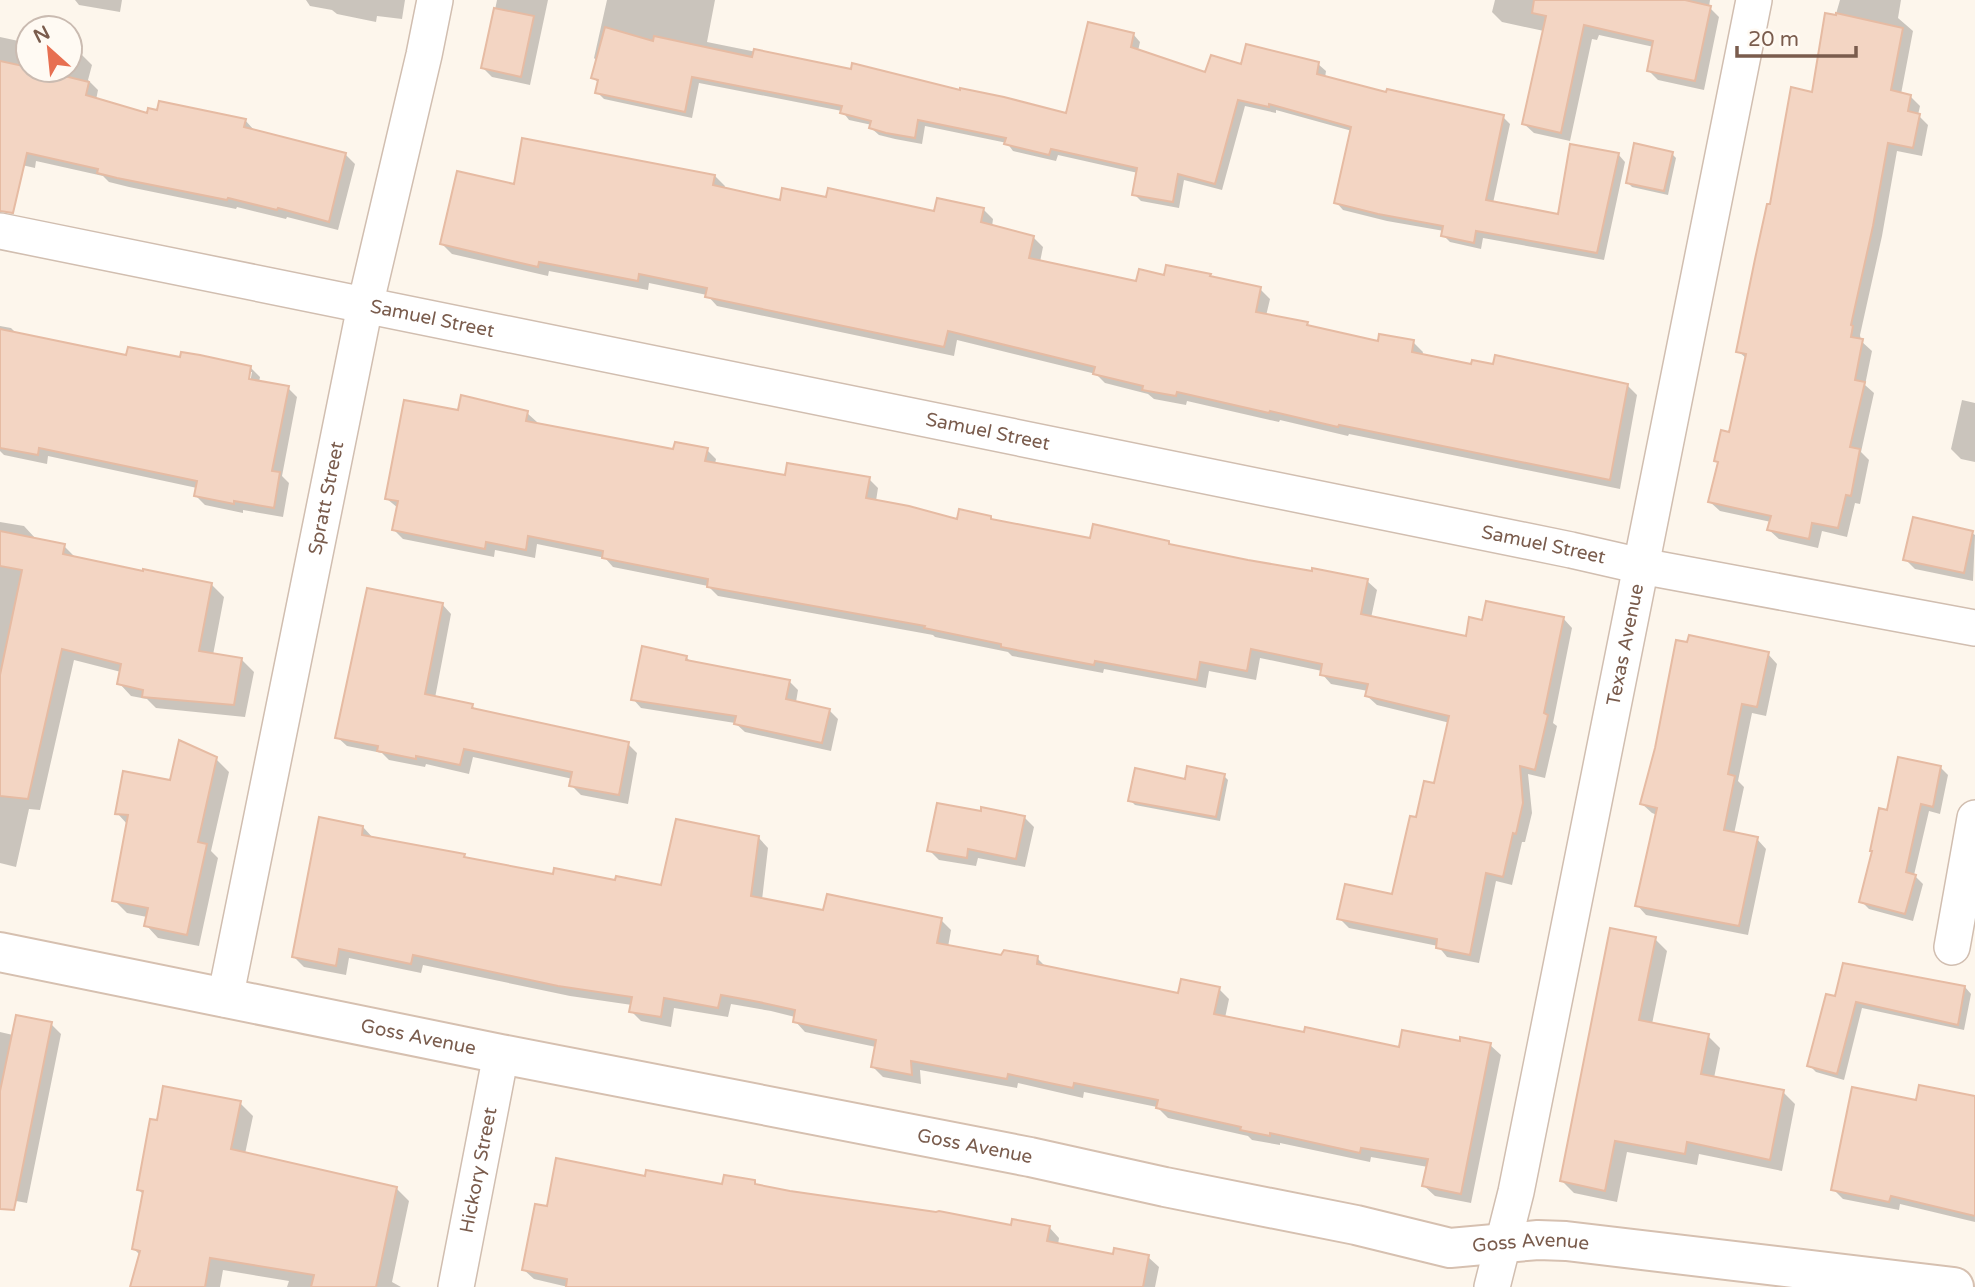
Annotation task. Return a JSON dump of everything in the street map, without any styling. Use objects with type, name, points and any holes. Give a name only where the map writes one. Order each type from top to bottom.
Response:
[{"type":"main road","name":"Goss Avenue","points":[[0,952],[501,1054],[1030,1157],[1356,1225],[1450,1248],[1538,1240],[1566,1241],[1954,1287]]},
{"type":"street","name":"Spratt Street","points":[[225,999],[365,306],[435,0]]},
{"type":"street","name":"Texas Avenue","points":[[1492,1287],[1516,1192],[1754,0]]},
{"type":"street","name":"Samuel Street","points":[[0,231],[1641,566],[1975,628]]},
{"type":"street","points":[[1952,947],[1975,818]]},
{"type":"street","name":"Hickory Street","points":[[456,1287],[501,1054]]},
{"type":"building","points":[[1534,0],[1685,0],[1711,6],[1695,81],[1647,71],[1653,41],[1584,25],[1561,133],[1522,124],[1546,16],[1532,13]]},
{"type":"building","points":[[494,8],[534,16],[521,77],[481,68]]},
{"type":"building","points":[[1825,13],[1903,28],[1891,90],[1911,95],[1908,111],[1920,114],[1913,148],[1888,143],[1851,325],[1851,337],[1863,339],[1855,380],[1865,382],[1850,447],[1860,449],[1851,496],[1846,495],[1838,528],[1812,523],[1809,539],[1767,530],[1771,516],[1708,502],[1718,462],[1714,461],[1721,430],[1729,432],[1746,354],[1736,352],[1767,204],[1770,204],[1791,87],[1812,92]]},
{"type":"building","points":[[1088,22],[1134,33],[1131,47],[1205,72],[1211,55],[1241,64],[1246,44],[1319,62],[1317,74],[1386,92],[1387,89],[1504,115],[1486,200],[1558,214],[1570,144],[1619,153],[1597,253],[1476,231],[1474,243],[1441,236],[1443,226],[1334,203],[1351,127],[1269,104],[1269,107],[1238,100],[1215,184],[1178,174],[1173,202],[1132,195],[1137,168],[1051,149],[1049,155],[1004,144],[1006,138],[918,120],[915,138],[886,133],[869,128],[871,121],[840,113],[842,106],[692,77],[685,112],[595,93],[598,80],[591,78],[605,27],[653,41],[654,36],[752,57],[754,49],[851,69],[852,63],[1066,113]]},
{"type":"building","points":[[0,61],[14,64],[14,84],[84,84],[84,81],[89,82],[86,95],[147,113],[148,108],[157,110],[159,101],[246,119],[244,127],[346,153],[329,222],[278,208],[277,210],[228,198],[227,200],[117,178],[97,173],[98,169],[27,153],[13,213],[0,211]]},
{"type":"building","points":[[522,138],[715,175],[713,185],[780,200],[782,188],[826,197],[828,188],[934,211],[937,198],[984,208],[981,222],[1034,236],[1029,258],[1136,281],[1139,269],[1164,275],[1166,265],[1211,274],[1210,276],[1261,287],[1256,312],[1308,322],[1307,325],[1378,341],[1379,334],[1414,340],[1412,352],[1471,364],[1472,360],[1493,364],[1495,355],[1628,384],[1610,480],[1339,425],[1338,427],[1270,411],[1269,413],[1177,392],[1176,396],[1142,390],[1143,386],[1093,374],[1095,367],[948,331],[944,347],[705,297],[707,288],[639,274],[638,281],[539,262],[538,267],[440,244],[457,171],[514,184]]},
{"type":"building","points":[[1634,143],[1673,152],[1664,191],[1626,183]]},
{"type":"building","points":[[0,329],[126,355],[128,347],[180,357],[181,352],[200,355],[251,366],[249,379],[289,386],[272,471],[280,472],[274,508],[194,496],[197,481],[39,448],[38,455],[0,448]]},
{"type":"building","points":[[461,395],[528,411],[526,421],[673,449],[675,442],[708,448],[705,461],[785,475],[787,463],[870,477],[866,498],[957,519],[959,509],[991,516],[991,519],[1090,538],[1093,524],[1169,541],[1169,544],[1248,560],[1312,571],[1312,568],[1368,579],[1361,614],[1466,636],[1469,617],[1482,620],[1486,601],[1564,617],[1544,713],[1548,715],[1535,770],[1520,766],[1523,803],[1516,834],[1513,833],[1503,877],[1486,873],[1470,955],[1436,948],[1437,939],[1337,919],[1345,884],[1392,894],[1410,816],[1416,817],[1424,781],[1434,783],[1449,716],[1365,696],[1368,684],[1320,675],[1322,664],[1251,649],[1247,671],[1200,662],[1197,680],[1095,661],[1094,665],[1001,647],[1001,644],[924,628],[925,626],[707,587],[708,579],[602,558],[603,551],[528,536],[526,550],[486,542],[485,549],[392,530],[398,501],[385,499],[404,400],[458,410]]},
{"type":"building","points":[[1913,517],[1973,531],[1964,573],[1903,560]]},
{"type":"building","points":[[0,531],[65,544],[63,554],[212,583],[199,651],[242,658],[234,705],[142,697],[143,690],[117,684],[121,664],[62,649],[28,799],[0,796],[0,675],[22,570],[0,566]]},
{"type":"building","points":[[367,588],[443,603],[425,694],[473,704],[472,708],[629,742],[619,795],[569,786],[572,772],[464,749],[460,765],[377,751],[378,746],[335,738]]},
{"type":"building","points":[[1689,635],[1769,652],[1757,707],[1742,704],[1728,774],[1735,776],[1724,830],[1758,837],[1739,926],[1635,906],[1657,808],[1640,804],[1655,748],[1676,640],[1687,642]]},
{"type":"building","points":[[642,646],[687,656],[686,660],[790,680],[786,699],[830,709],[822,743],[734,724],[736,716],[631,700]]},
{"type":"building","points":[[179,740],[217,757],[198,842],[207,844],[187,935],[144,926],[148,908],[112,901],[128,815],[115,814],[123,771],[170,780]]},
{"type":"building","points":[[1898,757],[1941,766],[1933,807],[1921,804],[1906,872],[1916,875],[1905,914],[1859,902],[1872,851],[1879,808],[1887,810]]},
{"type":"building","points":[[1187,766],[1225,774],[1216,817],[1128,801],[1135,768],[1185,779]]},
{"type":"building","points":[[937,803],[981,811],[981,807],[1025,816],[1016,859],[968,849],[967,858],[927,851]]},
{"type":"building","points":[[319,817],[363,826],[362,835],[465,854],[464,857],[553,874],[554,868],[615,880],[616,876],[661,885],[676,819],[759,836],[751,896],[823,910],[827,894],[942,918],[937,943],[1001,955],[1004,950],[1038,956],[1037,964],[1178,993],[1181,979],[1220,987],[1214,1014],[1304,1032],[1305,1027],[1399,1047],[1402,1030],[1460,1041],[1460,1037],[1491,1043],[1461,1194],[1422,1186],[1428,1159],[1361,1148],[1360,1153],[1270,1133],[1270,1136],[1240,1130],[1241,1127],[1156,1108],[1158,1100],[1074,1083],[1073,1088],[1008,1074],[1007,1079],[911,1061],[912,1075],[871,1067],[876,1040],[793,1022],[795,1010],[759,1002],[721,995],[718,1008],[664,998],[661,1017],[629,1012],[632,997],[558,986],[413,955],[411,964],[339,949],[336,966],[292,957]]},
{"type":"building","points":[[1610,928],[1656,937],[1639,1020],[1709,1034],[1701,1074],[1784,1090],[1770,1160],[1687,1142],[1685,1154],[1615,1141],[1605,1191],[1560,1181]]},
{"type":"building","points":[[1843,963],[1965,986],[1958,1025],[1856,1002],[1837,1074],[1807,1066],[1826,994],[1835,996]]},
{"type":"building","points":[[16,1015],[52,1022],[14,1210],[0,1209],[0,1091]]},
{"type":"building","points":[[1919,1085],[1975,1096],[1975,1216],[1891,1196],[1889,1202],[1831,1190],[1852,1087],[1916,1100]]},
{"type":"building","points":[[163,1086],[241,1101],[231,1149],[397,1187],[376,1287],[311,1287],[314,1275],[210,1258],[205,1287],[130,1287],[140,1251],[132,1249],[143,1191],[137,1190],[150,1119],[157,1120]]},
{"type":"building","points":[[556,1158],[645,1176],[646,1170],[722,1184],[724,1175],[755,1180],[755,1184],[790,1191],[939,1211],[1011,1225],[1012,1219],[1050,1226],[1047,1241],[1113,1254],[1114,1248],[1149,1255],[1143,1287],[566,1287],[567,1279],[522,1270],[535,1204],[547,1206]]}]
